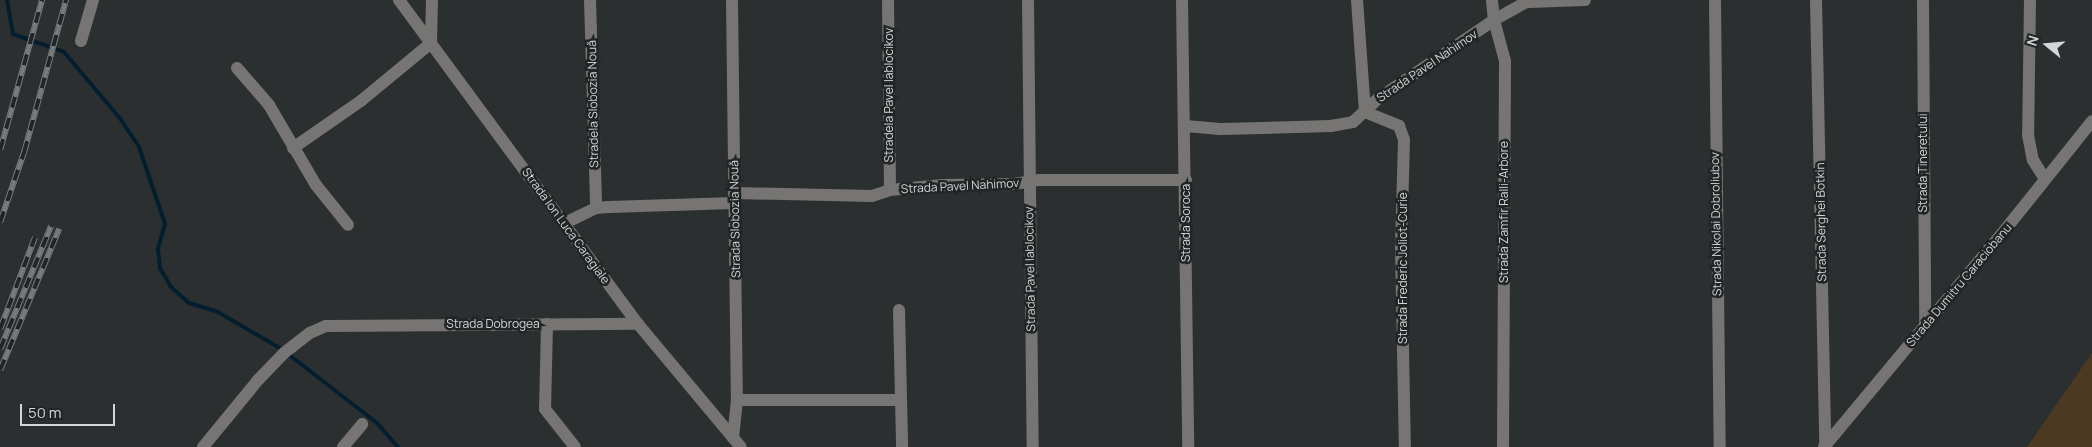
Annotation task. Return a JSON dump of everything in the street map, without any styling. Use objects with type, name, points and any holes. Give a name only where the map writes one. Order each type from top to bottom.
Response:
[{"type":"street","points":[[81,41],[93,0]]},
{"type":"street","name":"Strada Ion Luca Caragiale","points":[[399,0],[638,324],[737,442]]},
{"type":"street","points":[[293,148],[362,100],[431,43],[432,0]]},
{"type":"street","name":"Stradela Slobozia Nouă","points":[[590,0],[596,208]]},
{"type":"street","name":"Strada Slobozia Nouă","points":[[732,0],[737,442]]},
{"type":"street","name":"Stradela Pavel Iablocikov","points":[[888,0],[890,190]]},
{"type":"street","name":"Strada Pavel Iablocikov","points":[[1028,0],[1028,182],[1033,447]]},
{"type":"street","name":"Strada Soroca","points":[[1182,0],[1186,126],[1188,447]]},
{"type":"street","points":[[1357,0],[1365,112]]},
{"type":"street","name":"Strada Zamfir Ralli-Arbore","points":[[1492,0],[1494,20],[1499,29],[1505,61],[1503,447]]},
{"type":"street","points":[[1494,20],[1530,1],[1585,0]]},
{"type":"street","name":"Strada Nikolai Dobroliubov","points":[[1715,0],[1720,447]]},
{"type":"street","name":"Strada Serghei Botkin","points":[[1816,0],[1824,446]]},
{"type":"street","name":"Strada Tineretului","points":[[1922,0],[1925,326]]},
{"type":"street","points":[[2030,0],[2028,135],[2033,160],[2045,179]]},
{"type":"street","name":"Strada Pavel Nahimov","points":[[1186,126],[1220,129],[1331,126],[1353,122],[1379,98],[1494,20]]},
{"type":"street","points":[[237,68],[269,105],[293,148],[348,225]]},
{"type":"street","name":"Strada Frederic Joliot-Curie","points":[[1365,112],[1399,126],[1404,140],[1401,246],[1405,447]]},
{"type":"street","name":"Strada Dumitru Caraciobanu","points":[[1824,446],[1925,326],[2092,121]]},
{"type":"street","name":"Strada Pavel Nahimov","points":[[565,223],[596,208],[734,198],[867,196],[890,190],[1028,182],[1186,180]]},
{"type":"street","points":[[899,310],[899,400],[902,447]]},
{"type":"street","points":[[548,324],[545,409],[575,447]]},
{"type":"street","name":"Strada Dobrogea","points":[[203,447],[258,380],[284,353],[318,328],[348,326],[638,324]]},
{"type":"street","points":[[737,400],[899,400]]},
{"type":"street","points":[[343,447],[362,424]]},
{"type":"shaded area","points":[[2092,353],[2092,447],[2027,447]]},
{"type":"waterway","points":[[7,0],[13,34],[64,52],[119,117],[139,147],[165,224],[158,249],[160,268],[171,287],[189,303],[218,312],[283,350]]},
{"type":"waterway","points":[[288,354],[377,423],[398,447]]},
{"type":"railway","points":[[0,150],[42,0]]},
{"type":"railway","points":[[0,222],[24,152],[66,0]]},
{"type":"railway","points":[[0,349],[51,226]]},
{"type":"railway","points":[[0,370],[59,229]]},
{"type":"railway","points":[[0,329],[35,237]]}]
